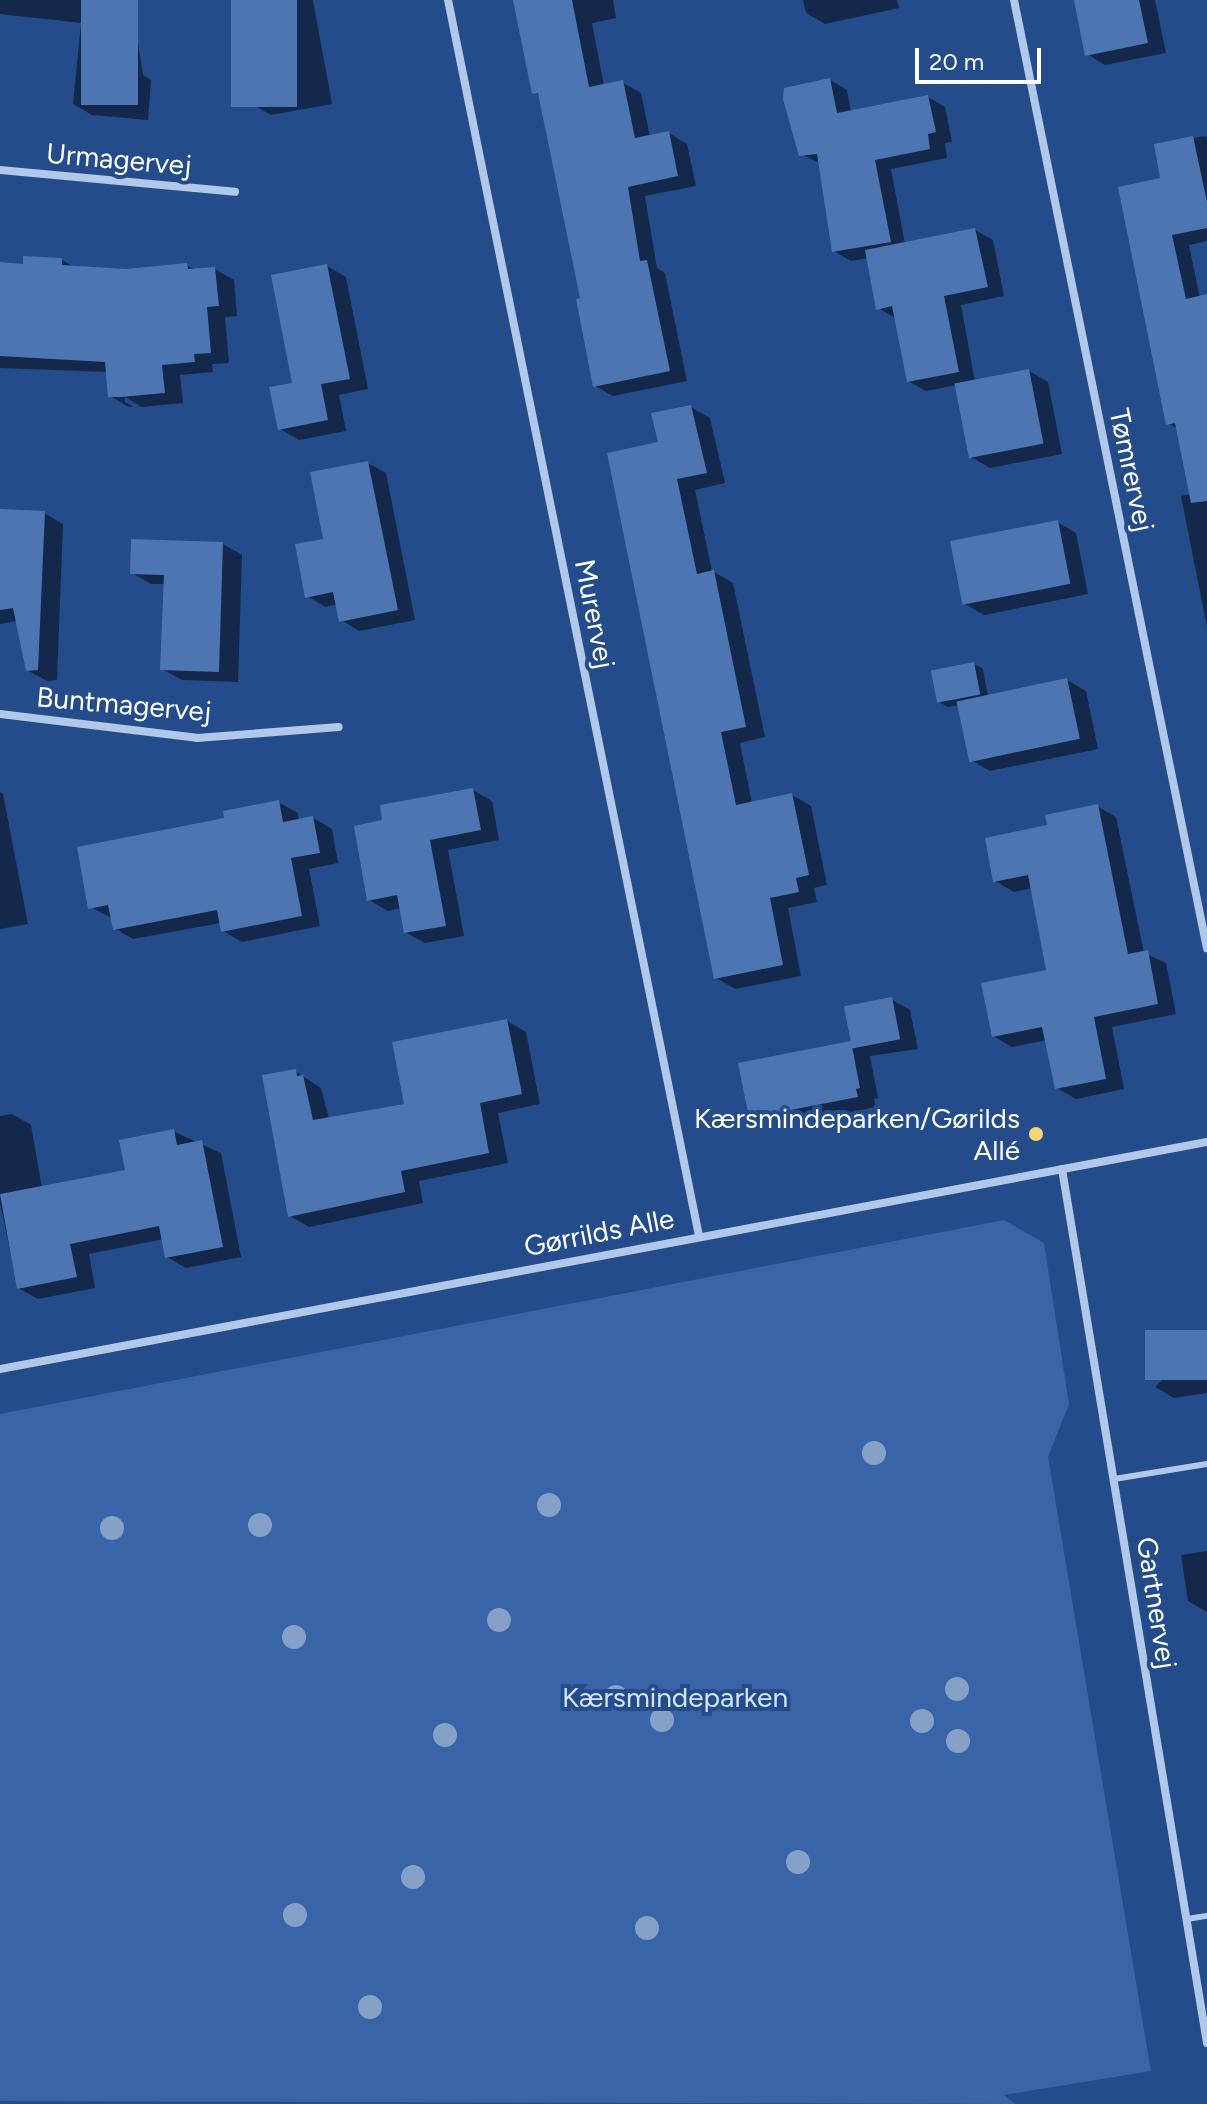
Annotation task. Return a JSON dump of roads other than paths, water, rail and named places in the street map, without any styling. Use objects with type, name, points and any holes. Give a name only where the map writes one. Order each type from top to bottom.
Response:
[{"type":"street","name":"Murervej","points":[[448,0],[699,1236]]},
{"type":"street","name":"Tømrervej","points":[[1014,0],[1207,949]]},
{"type":"street","name":"Urmagervej","points":[[0,170],[235,192]]},
{"type":"street","name":"Buntmagervej","points":[[0,714],[197,738],[339,727]]},
{"type":"street","name":"Gørrilds Alle","points":[[0,1369],[1207,1142]]},
{"type":"street","name":"Gartnervej","points":[[1062,1169],[1207,2043]]},
{"type":"lane","points":[[1114,1479],[1207,1464]]},
{"type":"lane","points":[[1187,1919],[1207,1916]]},
{"type":"place","name":"Kærsmindeparken/Gørilds Allé","points":[[1036,1134]]},
{"type":"park label","name":"Kærsmindeparken","points":[[675,1697]]}]
